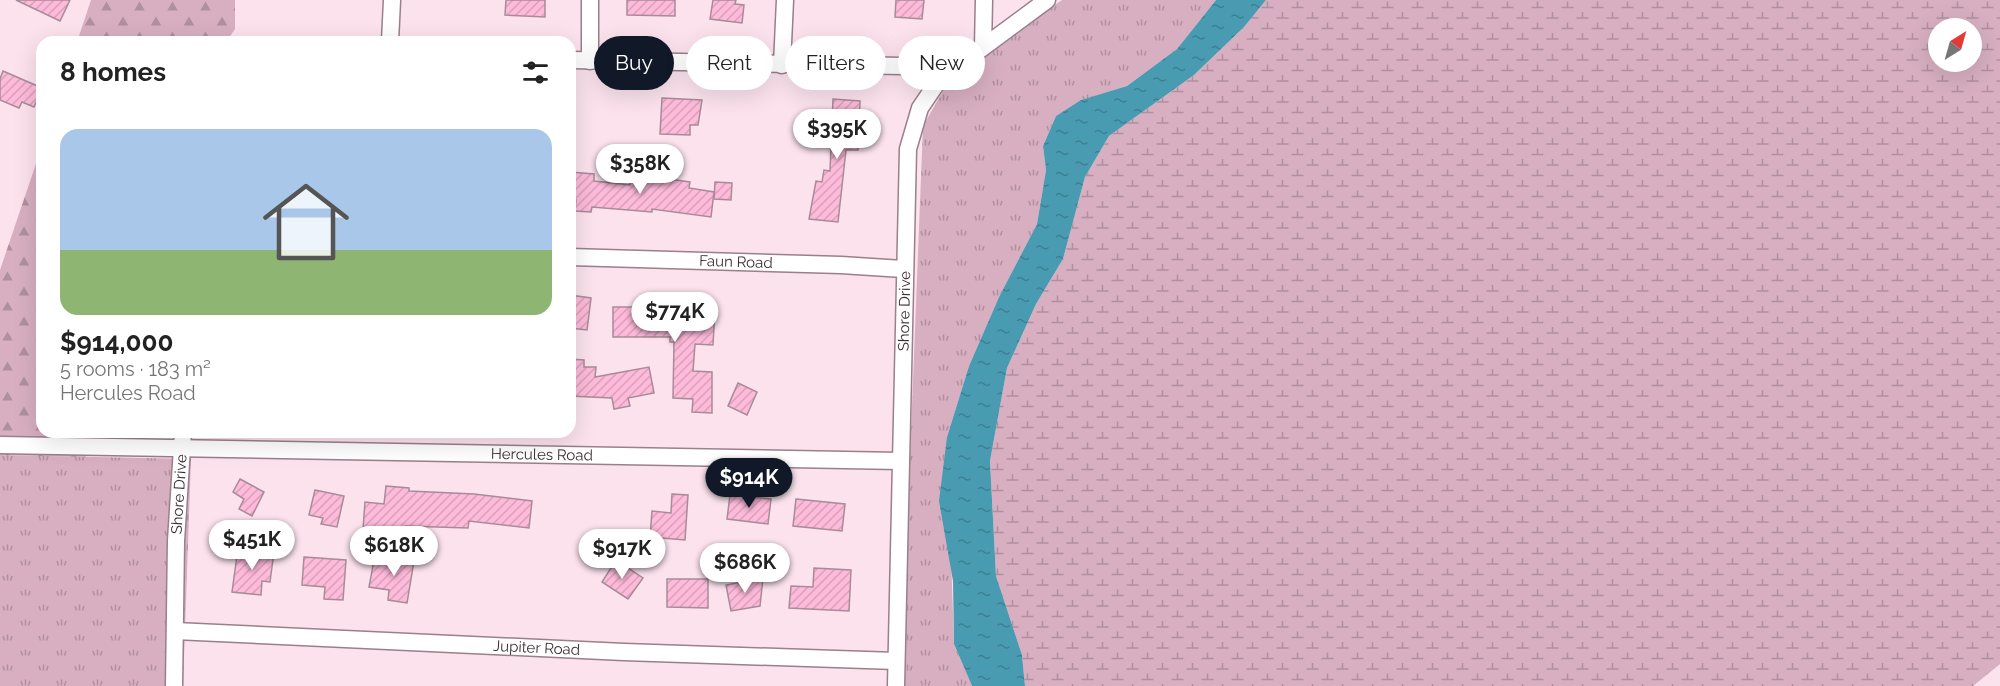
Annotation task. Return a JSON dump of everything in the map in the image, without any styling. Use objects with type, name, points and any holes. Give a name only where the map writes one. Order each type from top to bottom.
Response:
[{"type":"street","points":[[390,36],[392,0]]},
{"type":"street","points":[[590,0],[590,61]]},
{"type":"street","points":[[782,65],[785,0]]},
{"type":"street","points":[[983,36],[984,0]]},
{"type":"street","name":"Shore Drive","points":[[985,45],[1047,0]]},
{"type":"street","points":[[576,60],[898,66]]},
{"type":"street","name":"Shore Drive","points":[[896,686],[903,269],[908,149],[920,108],[932,90]]},
{"type":"street","name":"Faun Road","points":[[576,257],[830,264],[903,269]]},
{"type":"street","name":"Shore Drive","points":[[0,445],[182,440],[176,541],[174,686]]},
{"type":"street","name":"Hercules Road","points":[[182,440],[900,461]]},
{"type":"street","name":"Jupiter Road","points":[[175,631],[624,652],[896,661]]},
{"type":"green space","points":[[91,0],[235,0],[235,29],[230,36],[79,36]]},
{"type":"green space","points":[[1062,0],[1216,0],[1177,49],[1127,86],[1082,100],[1056,116],[1043,146],[1046,170],[1037,224],[999,297],[969,366],[947,437],[954,644],[972,686],[901,686],[923,126],[944,90],[985,90],[985,51]]},
{"type":"green space","points":[[1266,0],[2000,0],[2000,664],[1973,686],[1025,686],[1022,655],[996,576],[990,461],[1007,368],[1036,304],[1063,259],[1085,177],[1109,136],[1194,75],[1244,27]]},
{"type":"green space","points":[[36,164],[36,438],[87,438],[86,457],[0,455],[0,270]]},
{"type":"green space","points":[[0,455],[191,459],[183,686],[0,686]]},
{"type":"water","points":[[1216,0],[1266,0],[1244,27],[1194,75],[1109,136],[1085,177],[1063,259],[1036,304],[1007,368],[990,461],[996,576],[1022,655],[1025,686],[972,686],[954,644],[953,581],[939,501],[947,437],[969,366],[999,297],[1037,224],[1046,170],[1043,146],[1056,116],[1081,100],[1127,86],[1177,49]]},
{"type":"building","points":[[16,0],[70,0],[60,21]]},
{"type":"building","points":[[506,0],[545,0],[545,17],[505,15]]},
{"type":"building","points":[[627,0],[675,0],[675,16],[627,15]]},
{"type":"building","points":[[713,0],[736,0],[735,4],[744,5],[742,23],[710,19]]},
{"type":"building","points":[[896,0],[924,0],[922,19],[895,17]]},
{"type":"building","points":[[3,71],[36,85],[34,107],[22,102],[19,108],[0,100],[0,79]]},
{"type":"building","points":[[662,98],[702,100],[698,125],[690,125],[690,135],[660,134]]},
{"type":"building","points":[[833,99],[860,101],[858,150],[846,150],[838,222],[809,219],[816,181],[822,182],[824,170],[830,171]]},
{"type":"building","points":[[576,172],[594,174],[594,181],[630,185],[630,174],[690,182],[689,188],[714,192],[711,217],[652,209],[652,212],[592,207],[591,212],[576,211]]},
{"type":"building","points":[[715,182],[732,183],[731,200],[714,199]]},
{"type":"building","points":[[576,296],[591,298],[587,330],[576,329]]},
{"type":"building","points":[[672,297],[692,298],[691,307],[715,309],[713,345],[695,344],[693,371],[712,372],[712,413],[692,412],[693,399],[673,398],[674,342],[670,342],[670,337],[613,337],[613,307],[672,307]]},
{"type":"building","points":[[576,359],[584,360],[584,367],[596,367],[595,377],[649,367],[654,393],[628,398],[630,406],[614,409],[612,398],[576,396]]},
{"type":"building","points":[[738,383],[757,392],[747,415],[728,406]]},
{"type":"building","points":[[240,479],[264,492],[252,516],[239,509],[244,499],[233,492]]},
{"type":"building","points":[[386,486],[409,488],[409,491],[474,494],[532,501],[529,528],[469,521],[468,528],[405,526],[404,534],[363,529],[365,502],[384,504]]},
{"type":"building","points":[[315,490],[344,496],[337,527],[321,524],[323,518],[309,515]]},
{"type":"building","points":[[672,494],[688,495],[685,540],[650,537],[652,511],[671,513]]},
{"type":"building","points":[[730,495],[771,499],[768,524],[727,519]]},
{"type":"building","points":[[796,499],[845,504],[842,531],[793,526]]},
{"type":"building","points":[[238,548],[274,552],[270,582],[262,581],[261,595],[232,592]]},
{"type":"building","points":[[397,552],[415,555],[407,603],[388,600],[389,590],[369,587],[374,560],[395,563]]},
{"type":"building","points":[[304,557],[346,560],[343,600],[324,599],[325,587],[302,585]]},
{"type":"building","points":[[616,560],[643,578],[628,599],[602,582]]},
{"type":"building","points":[[814,568],[851,570],[849,611],[789,608],[791,586],[813,587]]},
{"type":"building","points":[[763,578],[760,606],[731,611],[726,585]]},
{"type":"building","points":[[667,579],[708,579],[708,608],[667,607]]}]
